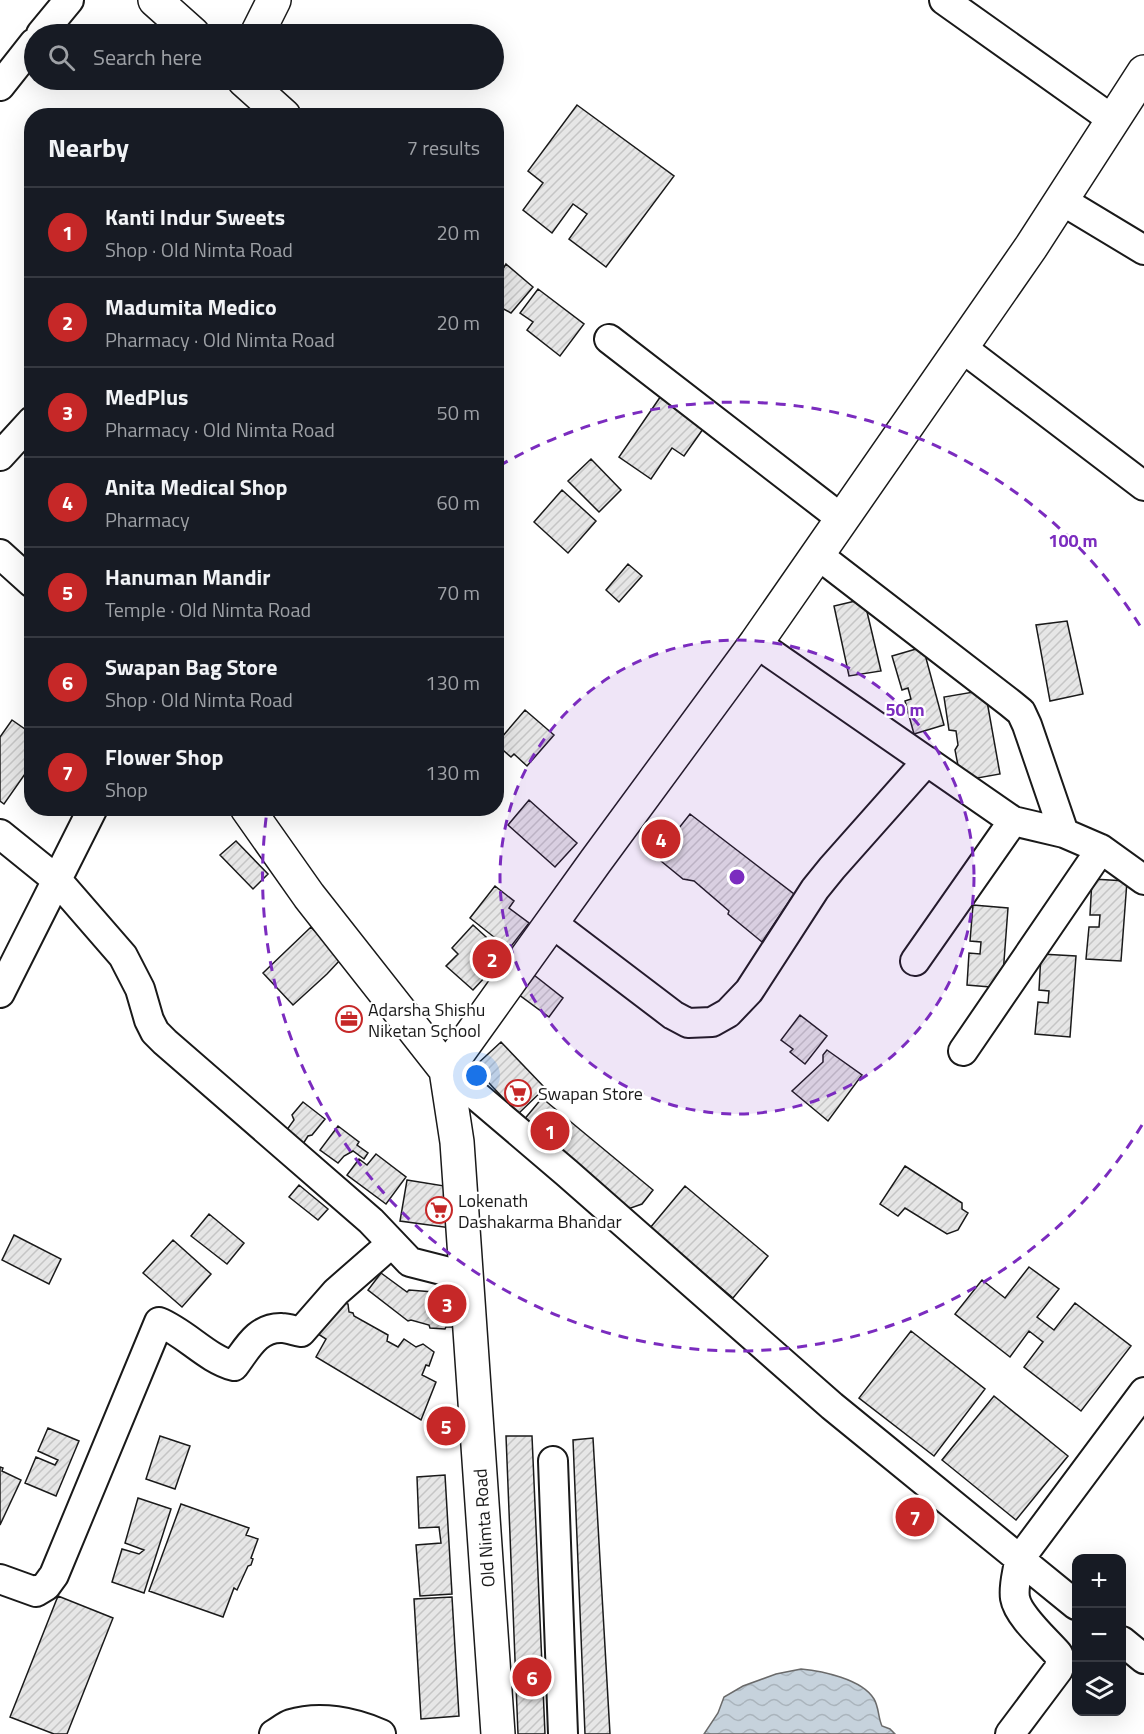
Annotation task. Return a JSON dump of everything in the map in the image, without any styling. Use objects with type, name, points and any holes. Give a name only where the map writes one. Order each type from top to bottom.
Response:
[{"type":"street","points":[[50,24],[69,0]]},
{"type":"street","points":[[155,0],[183,24]]},
{"type":"street","points":[[262,24],[274,0]]},
{"type":"street","points":[[944,0],[1113,120]]},
{"type":"street","points":[[0,86],[24,56]]},
{"type":"street","points":[[446,1070],[818,555],[1061,200],[1144,72]]},
{"type":"street","points":[[255,90],[275,108]]},
{"type":"street","points":[[1061,200],[1144,250]]},
{"type":"street","points":[[609,339],[842,519]]},
{"type":"street","points":[[961,347],[1144,486]]},
{"type":"street","points":[[0,456],[24,430]]},
{"type":"street","points":[[0,554],[24,576]]},
{"type":"street","points":[[818,555],[1021,712],[1064,833]]},
{"type":"street","points":[[756,643],[1013,821],[1064,833],[1101,849],[1144,879]]},
{"type":"street","points":[[552,922],[673,1015],[688,1023],[712,1022],[728,1013],[749,991],[815,889],[927,761]]},
{"type":"street","points":[[0,993],[89,816]]},
{"type":"street","points":[[253,816],[309,896],[446,1070],[832,1406],[1072,1601]]},
{"type":"street","points":[[915,961],[1013,821]]},
{"type":"street","points":[[0,834],[57,880],[123,956],[140,989],[155,1032],[371,1221],[410,1262],[465,1276]]},
{"type":"street","points":[[963,1052],[1101,849]]},
{"type":"street","name":"Old Nimta Road","points":[[446,1070],[457,1142],[498,1734]]},
{"type":"street","points":[[0,1579],[36,1592],[46,1586],[54,1575],[159,1322],[172,1328],[224,1363],[234,1366],[253,1339],[265,1331],[281,1328],[302,1332],[336,1292],[392,1243]]},
{"type":"street","points":[[1010,1734],[1058,1670],[1061,1661],[1058,1654],[1018,1609],[1015,1586],[1020,1560],[1135,1423],[1144,1392]]},
{"type":"street","points":[[553,1461],[563,1734]]},
{"type":"street","points":[[1126,1644],[1144,1659]]},
{"type":"street","points":[[274,1734],[290,1724],[316,1720],[345,1722],[381,1734]]},
{"type":"water","points":[[801,1669],[841,1677],[860,1686],[874,1699],[882,1726],[895,1734],[704,1734],[718,1713],[724,1697],[743,1686],[776,1674]]},
{"type":"building","points":[[577,105],[674,176],[606,267],[569,239],[587,214],[573,204],[552,233],[523,210],[543,183],[528,171]]},
{"type":"building","points":[[506,264],[533,287],[511,313],[504,309],[504,267]]},
{"type":"building","points":[[538,289],[584,324],[560,356],[527,330],[533,322],[520,313]]},
{"type":"building","points":[[663,393],[703,429],[684,456],[672,448],[651,479],[619,457]]},
{"type":"building","points":[[591,459],[621,490],[599,512],[568,481]]},
{"type":"building","points":[[562,490],[596,521],[568,553],[534,522]]},
{"type":"building","points":[[628,564],[642,576],[619,602],[606,590]]},
{"type":"building","points":[[864,599],[881,671],[849,676],[834,606]]},
{"type":"building","points":[[1067,621],[1083,694],[1050,701],[1036,625]]},
{"type":"building","points":[[923,647],[944,725],[914,734],[905,701],[911,699],[908,688],[902,690],[892,656]]},
{"type":"building","points":[[985,690],[1000,774],[961,781],[955,750],[958,745],[956,731],[949,730],[944,697]]},
{"type":"building","points":[[525,710],[554,735],[527,766],[514,754],[511,757],[504,751],[504,735]]},
{"type":"building","points":[[12,720],[24,728],[24,775],[4,804],[0,801],[0,737]]},
{"type":"building","points":[[529,800],[577,843],[555,867],[508,825]]},
{"type":"building","points":[[690,814],[794,894],[762,942],[728,914],[729,911],[694,881],[683,879],[656,857]]},
{"type":"building","points":[[236,841],[268,874],[253,889],[220,855]]},
{"type":"building","points":[[1092,879],[1127,881],[1121,961],[1086,959],[1089,927],[1099,927],[1100,915],[1090,915]]},
{"type":"building","points":[[495,886],[514,901],[509,908],[529,923],[509,949],[470,918]]},
{"type":"building","points":[[973,905],[1008,908],[1002,988],[967,985],[969,953],[980,954],[981,942],[970,941]]},
{"type":"building","points":[[473,925],[510,959],[495,975],[487,975],[473,990],[446,966],[458,954],[452,948]]},
{"type":"building","points":[[311,927],[341,959],[293,1005],[263,973]]},
{"type":"building","points":[[1041,954],[1076,956],[1070,1037],[1035,1034],[1038,1002],[1048,1003],[1049,991],[1039,990]]},
{"type":"building","points":[[534,975],[563,998],[549,1017],[518,994]]},
{"type":"building","points":[[800,1015],[827,1036],[805,1064],[790,1052],[793,1049],[781,1040]]},
{"type":"building","points":[[501,1042],[545,1088],[518,1114],[474,1067]]},
{"type":"building","points":[[827,1050],[862,1075],[828,1121],[792,1091],[823,1062],[823,1055]]},
{"type":"building","points":[[542,1098],[653,1190],[642,1204],[628,1209],[523,1121]]},
{"type":"building","points":[[303,1102],[325,1119],[303,1144],[286,1131],[294,1120],[292,1115]]},
{"type":"building","points":[[338,1126],[359,1142],[357,1145],[368,1153],[364,1159],[353,1151],[338,1163],[320,1150]]},
{"type":"building","points":[[376,1154],[406,1177],[386,1204],[347,1175],[359,1159],[367,1165]]},
{"type":"building","points":[[905,1166],[962,1203],[962,1209],[968,1213],[958,1230],[947,1234],[905,1208],[898,1216],[880,1204]]},
{"type":"building","points":[[407,1180],[457,1188],[451,1228],[400,1221]]},
{"type":"building","points":[[299,1185],[328,1209],[318,1220],[289,1197]]},
{"type":"building","points":[[685,1186],[768,1256],[733,1298],[650,1228]]},
{"type":"building","points":[[209,1214],[244,1243],[227,1264],[191,1236]]},
{"type":"building","points":[[14,1235],[61,1259],[49,1284],[2,1260]]},
{"type":"building","points":[[173,1240],[211,1274],[182,1307],[143,1273]]},
{"type":"building","points":[[1029,1267],[1059,1289],[1037,1317],[1054,1330],[1075,1303],[1131,1346],[1081,1411],[1024,1367],[1043,1342],[1029,1331],[1010,1357],[955,1314],[982,1280],[1005,1298]]},
{"type":"building","points":[[381,1273],[407,1292],[409,1290],[459,1294],[456,1327],[430,1328],[429,1325],[408,1321],[368,1290]]},
{"type":"building","points":[[336,1300],[348,1304],[349,1312],[388,1335],[387,1341],[398,1347],[404,1339],[416,1347],[423,1344],[434,1352],[429,1366],[426,1365],[422,1375],[436,1382],[421,1420],[316,1357],[326,1339],[315,1332]]},
{"type":"building","points":[[911,1331],[985,1389],[934,1456],[859,1398]]},
{"type":"building","points":[[994,1396],[1068,1456],[1016,1520],[942,1460]]},
{"type":"building","points":[[48,1428],[79,1441],[56,1496],[25,1483],[36,1457],[55,1465],[58,1460],[38,1451]]},
{"type":"building","points":[[160,1436],[190,1446],[175,1489],[146,1479]]},
{"type":"building","points":[[506,1436],[532,1436],[545,1734],[518,1734]]},
{"type":"building","points":[[593,1438],[610,1734],[585,1734],[573,1440]]},
{"type":"building","points":[[0,1467],[3,1468],[2,1471],[21,1480],[0,1525]]},
{"type":"building","points":[[445,1475],[452,1594],[420,1596],[416,1545],[441,1543],[439,1527],[419,1528],[417,1477]]},
{"type":"building","points":[[138,1498],[171,1509],[144,1593],[112,1582],[122,1549],[139,1554],[144,1550],[125,1543]]},
{"type":"building","points":[[181,1504],[249,1528],[246,1535],[258,1539],[251,1558],[253,1559],[251,1565],[248,1566],[237,1590],[234,1588],[223,1617],[149,1591]]},
{"type":"building","points":[[58,1596],[113,1618],[67,1734],[54,1734],[10,1717]]},
{"type":"building","points":[[452,1597],[459,1716],[421,1719],[414,1599]]},
{"type":"place","name":"Anita Medical Shop","points":[[661,839]]},
{"type":"place","name":"Madumita Medico","points":[[492,959]]},
{"type":"place","name":"Adarsha Shishu Niketan School","points":[[349,1019]]},
{"type":"place","name":"Swapan Store","points":[[518,1093]]},
{"type":"place","name":"Kanti Indur Sweets","points":[[550,1131]]},
{"type":"place","name":"Lokenath Dashakarma Bhandar","points":[[439,1210]]},
{"type":"place","name":"MedPlus","points":[[447,1304]]},
{"type":"place","name":"Hanuman Mandir","points":[[446,1426]]},
{"type":"place","name":"Flower Shop","points":[[915,1517]]},
{"type":"place","name":"Swapan Bag Store","points":[[532,1677]]}]
